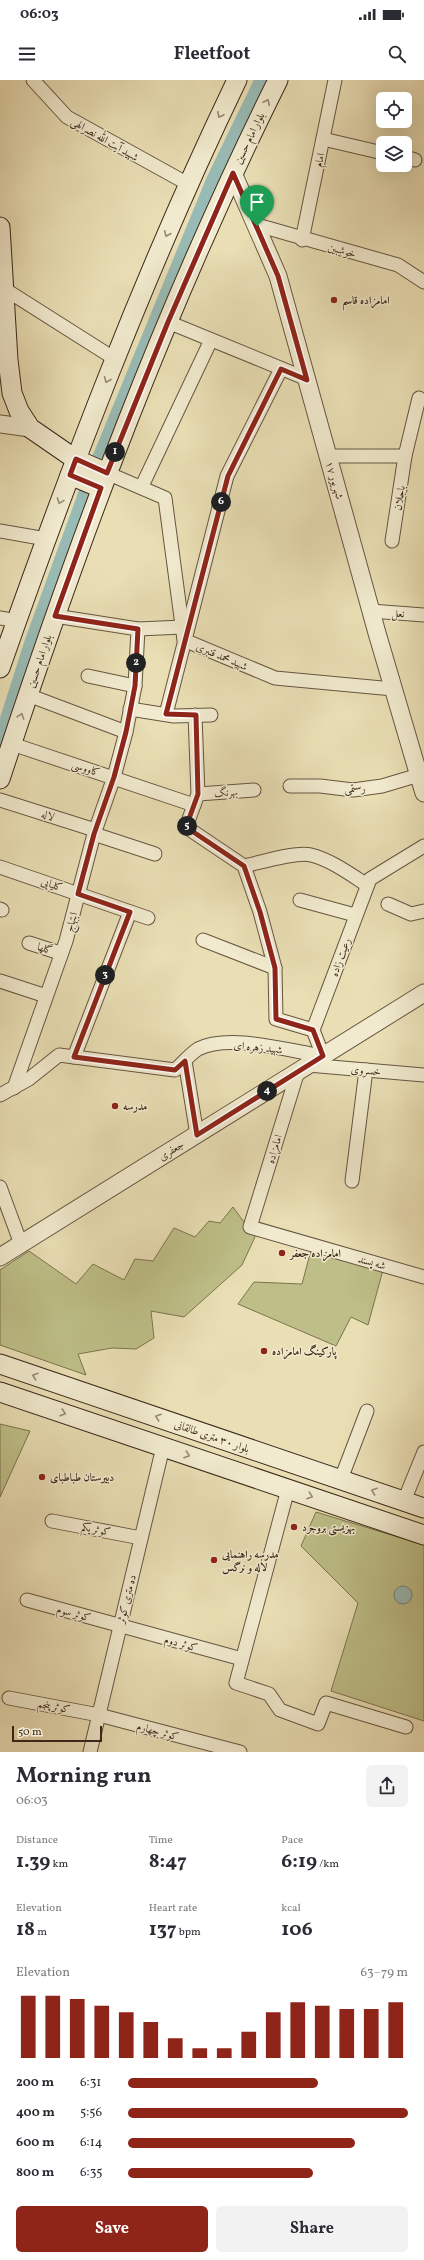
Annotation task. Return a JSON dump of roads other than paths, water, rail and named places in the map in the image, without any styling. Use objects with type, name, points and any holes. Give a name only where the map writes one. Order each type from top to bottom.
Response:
[{"type":"main road","points":[[0,668],[8,619],[46,539],[115,359],[188,184],[237,80]]},
{"type":"main road","name":"بلوار امام حسین","points":[[0,779],[55,616],[104,481],[168,322],[233,173],[278,80]]},
{"type":"main road","points":[[0,227],[8,360],[12,393],[19,411],[30,428],[73,467],[104,481]]},
{"type":"main road","name":"بلوار ۳۰ متری طالقانی","points":[[0,1364],[424,1508]]},
{"type":"main road","points":[[0,1392],[424,1534]]},
{"type":"street","name":"شهید آیت الله نصرالهی","points":[[33,80],[67,117],[188,184]]},
{"type":"street","name":"امام","points":[[302,240],[335,80]]},
{"type":"street","points":[[323,139],[376,151]]},
{"type":"street","name":"۱۷ شهریور","points":[[233,173],[278,276],[393,689],[424,793]]},
{"type":"street","name":"خوشبین","points":[[257,226],[398,266],[423,277]]},
{"type":"street","points":[[3,288],[115,359]]},
{"type":"street","points":[[168,322],[307,380]]},
{"type":"street","points":[[142,486],[211,340]]},
{"type":"street","points":[[166,714],[183,633],[228,476],[281,369]]},
{"type":"street","name":"باجلان","points":[[392,541],[405,456],[419,398]]},
{"type":"street","points":[[0,424],[30,428]]},
{"type":"street","points":[[328,456],[405,456]]},
{"type":"street","points":[[104,481],[142,486],[165,498],[183,633]]},
{"type":"street","points":[[0,531],[46,539]]},
{"type":"street","name":"نعل","points":[[371,611],[424,614]]},
{"type":"street","points":[[55,616],[138,629],[183,633]]},
{"type":"street","name":"ابتهاج","points":[[14,1088],[60,953],[66,941],[94,832],[114,777],[126,732],[135,686],[138,629]]},
{"type":"street","name":"شهید محمد قنبری","points":[[183,633],[275,678],[393,689]]},
{"type":"street","points":[[88,676],[135,686]]},
{"type":"street","points":[[28,695],[126,732]]},
{"type":"street","points":[[130,709],[166,714],[211,715]]},
{"type":"street","points":[[196,715],[196,799],[186,827],[244,866],[260,912],[275,968],[276,1019],[313,1030],[323,1056]]},
{"type":"street","name":"کاووسی","points":[[12,744],[114,777],[196,799]]},
{"type":"street","name":"رستمی","points":[[290,786],[320,786],[353,790],[382,786],[419,775]]},
{"type":"street","name":"بهرنگ","points":[[196,799],[254,790]]},
{"type":"street","name":"لاله","points":[[0,800],[155,854]]},
{"type":"street","name":"رعیت زاده","points":[[313,1030],[355,915],[370,879],[424,846]]},
{"type":"street","points":[[244,866],[279,858],[310,854],[341,868],[367,885]]},
{"type":"street","name":"کلیایی","points":[[0,867],[148,918]]},
{"type":"street","points":[[300,900],[355,915]]},
{"type":"street","points":[[388,904],[411,914],[424,911]]},
{"type":"street","points":[[74,1057],[130,912]]},
{"type":"street","points":[[203,940],[275,968]]},
{"type":"street","name":"گلها","points":[[29,943],[60,953]]},
{"type":"street","points":[[0,982],[46,996]]},
{"type":"street","name":"جعفری","points":[[0,1257],[424,993]]},
{"type":"street","name":"شهید زهره ای","points":[[0,1095],[29,1079],[59,1055],[175,1070],[196,1050],[210,1044],[243,1043],[323,1056]]},
{"type":"street","points":[[185,1061],[197,1135]]},
{"type":"street","name":"خسروی","points":[[303,1068],[366,1070],[424,1075]]},
{"type":"street","name":"امامزاده","points":[[250,1227],[303,1068]]},
{"type":"street","points":[[352,1181],[366,1070]]},
{"type":"street","points":[[0,1187],[21,1244]]},
{"type":"street","name":"شه پسند","points":[[250,1227],[424,1277]]},
{"type":"street","points":[[341,1479],[367,1412]]},
{"type":"street","name":"ده متری کوثر","points":[[90,1752],[163,1447]]},
{"type":"street","points":[[404,1501],[424,1452]]},
{"type":"street","points":[[288,1489],[236,1683],[269,1694],[280,1710],[318,1724],[326,1703],[406,1726]]},
{"type":"street","name":"کوثر یکم","points":[[52,1521],[141,1538]]},
{"type":"street","name":"کوثر سوم","points":[[27,1600],[120,1626]]},
{"type":"street","name":"کوثر دوم","points":[[120,1626],[242,1659]]},
{"type":"street","name":"کوثر پنجم","points":[[9,1698],[98,1715]]},
{"type":"street","name":"کوثر چهارم","points":[[98,1715],[240,1752]]},
{"type":"water","points":[[403,1586],[409,1589],[412,1595],[409,1601],[403,1604],[397,1601],[394,1595],[397,1589]]},
{"type":"waterway","points":[[97,462],[213,179],[261,80]]},
{"type":"waterway","points":[[0,739],[31,642],[87,487]]},
{"type":"place","name":"امامزاده قاسم","points":[[334,300]]},
{"type":"place","name":"مدرسه","points":[[115,1106]]},
{"type":"place","name":"امامزاده جعفر","points":[[282,1253]]},
{"type":"place","name":"پارکینگ امامزاده","points":[[264,1351]]},
{"type":"place","name":"دبیرستان طباطبای","points":[[42,1477]]},
{"type":"place","name":"بهزیستی بروجرد","points":[[294,1527]]},
{"type":"place","name":"مدرسه راهنمایی لاله و نرگس","points":[[214,1560]]}]
